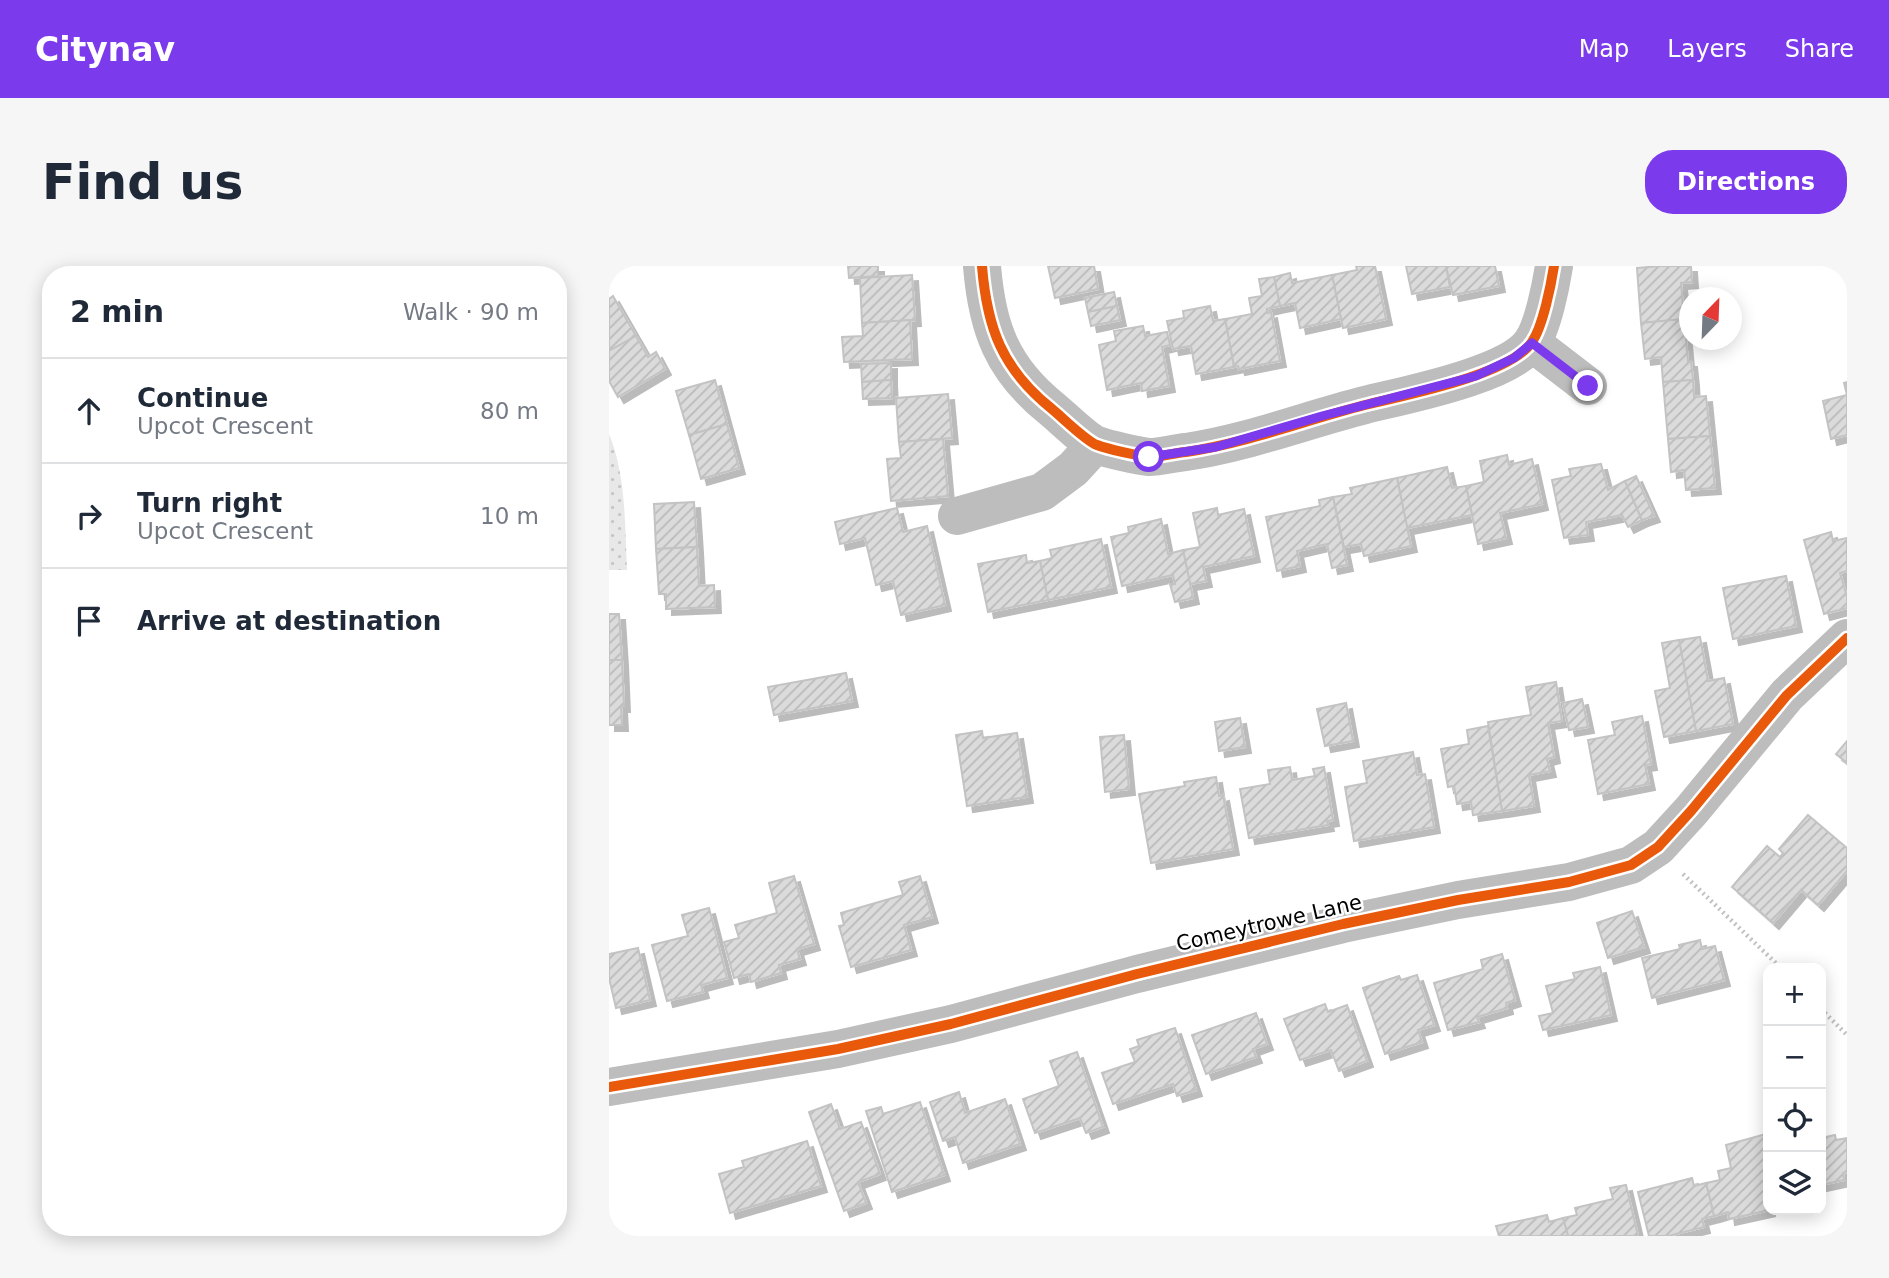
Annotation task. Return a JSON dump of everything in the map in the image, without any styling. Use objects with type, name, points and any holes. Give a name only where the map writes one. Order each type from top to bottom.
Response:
[{"type":"street","points":[[982,266],[991,324],[1004,355],[1022,381],[1094,445],[1149,457],[1216,447],[1476,376],[1514,358],[1532,343],[1551,290],[1554,266]]},
{"type":"street","points":[[1532,343],[1588,386]]},
{"type":"street","points":[[957,516],[1042,492],[1073,469],[1094,445]]},
{"type":"street","name":"Comeytrowe Lane","points":[[609,1087],[838,1049],[951,1024],[1137,974],[1343,924],[1458,900],[1569,882],[1631,865],[1658,847],[1787,695],[1847,638]]},
{"type":"path","points":[[1658,847],[1776,963]]},
{"type":"path","points":[[1826,1014],[1847,1035]]},
{"type":"shaded area","points":[[609,434],[622,483],[627,570],[609,570]]},
{"type":"building","points":[[848,266],[878,266],[878,276],[849,278]]},
{"type":"building","points":[[1048,266],[1094,266],[1098,289],[1055,298]]},
{"type":"building","points":[[1356,266],[1375,266],[1386,319],[1343,328],[1332,275],[1357,270]]},
{"type":"building","points":[[1406,266],[1446,266],[1450,287],[1412,294]]},
{"type":"building","points":[[1446,266],[1495,266],[1499,286],[1453,295]]},
{"type":"building","points":[[1691,266],[1692,282],[1681,283],[1679,287],[1679,319],[1641,323],[1637,268]]},
{"type":"building","points":[[1290,273],[1292,283],[1332,275],[1341,319],[1300,328],[1295,303],[1280,306],[1274,277]]},
{"type":"building","points":[[912,275],[915,320],[862,323],[860,278]]},
{"type":"building","points":[[1274,277],[1280,306],[1267,309],[1268,313],[1271,312],[1280,361],[1239,369],[1238,366],[1234,367],[1225,319],[1252,314],[1249,298],[1262,296],[1259,279]]},
{"type":"building","points":[[1114,292],[1117,306],[1088,312],[1085,298]]},
{"type":"building","points":[[613,296],[636,336],[609,351],[609,299]]},
{"type":"building","points":[[1117,306],[1120,320],[1091,326],[1088,312]]},
{"type":"building","points":[[1210,306],[1213,321],[1225,319],[1234,367],[1196,374],[1191,346],[1173,349],[1167,321],[1184,318],[1183,311]]},
{"type":"building","points":[[1679,319],[1679,350],[1687,350],[1693,380],[1663,382],[1661,357],[1645,359],[1641,323]]},
{"type":"building","points":[[910,320],[912,359],[844,362],[842,337],[863,336],[862,323]]},
{"type":"building","points":[[1143,326],[1145,336],[1167,332],[1170,345],[1162,347],[1169,386],[1142,391],[1141,383],[1107,390],[1099,345],[1116,341],[1114,331]]},
{"type":"building","points":[[636,336],[648,357],[656,352],[665,369],[618,397],[609,381],[609,351]]},
{"type":"building","points":[[891,363],[891,380],[862,382],[861,364]]},
{"type":"building","points":[[715,380],[727,424],[689,435],[676,391]]},
{"type":"building","points":[[891,380],[892,398],[863,399],[862,382]]},
{"type":"building","points":[[1693,380],[1694,397],[1706,396],[1710,436],[1668,439],[1663,382]]},
{"type":"building","points":[[948,394],[952,438],[899,442],[896,398]]},
{"type":"building","points":[[1847,395],[1847,435],[1831,439],[1823,401]]},
{"type":"building","points":[[727,424],[739,468],[701,479],[689,435]]},
{"type":"building","points":[[1710,436],[1715,488],[1686,490],[1684,470],[1671,472],[1668,439]]},
{"type":"building","points":[[943,439],[948,496],[891,501],[887,459],[901,458],[899,442]]},
{"type":"building","points":[[1507,455],[1509,465],[1532,459],[1542,504],[1500,513],[1506,538],[1478,544],[1466,486],[1484,482],[1480,461]]},
{"type":"building","points":[[1601,464],[1608,490],[1625,481],[1642,520],[1628,527],[1622,515],[1586,522],[1588,535],[1564,538],[1552,480],[1571,476],[1569,469]]},
{"type":"building","points":[[1447,467],[1452,488],[1466,486],[1472,515],[1407,528],[1397,478]]},
{"type":"building","points":[[1636,476],[1654,516],[1642,520],[1625,481]]},
{"type":"building","points":[[1397,478],[1411,546],[1364,556],[1361,544],[1344,547],[1333,497],[1352,494],[1350,488]]},
{"type":"building","points":[[1333,497],[1347,565],[1332,568],[1327,544],[1297,551],[1300,566],[1277,571],[1266,517],[1320,506],[1319,500]]},
{"type":"building","points":[[694,502],[697,547],[656,549],[654,504]]},
{"type":"building","points":[[897,508],[903,532],[927,526],[945,605],[901,615],[893,581],[876,585],[865,538],[840,544],[835,522]]},
{"type":"building","points":[[1217,508],[1218,515],[1244,509],[1254,556],[1203,567],[1206,581],[1190,584],[1183,550],[1200,547],[1193,513]]},
{"type":"building","points":[[1161,519],[1168,554],[1183,550],[1193,598],[1175,602],[1170,584],[1175,584],[1173,575],[1122,586],[1111,537],[1129,533],[1128,527]]},
{"type":"building","points":[[1831,532],[1833,541],[1847,538],[1847,571],[1840,573],[1847,597],[1847,608],[1824,614],[1804,540]]},
{"type":"building","points":[[1101,539],[1111,587],[1048,600],[1040,561],[1052,558],[1050,550]]},
{"type":"building","points":[[697,547],[699,586],[714,585],[715,607],[666,609],[666,594],[659,594],[656,549]]},
{"type":"building","points":[[1026,555],[1027,563],[1040,561],[1048,600],[988,612],[978,564]]},
{"type":"building","points":[[1786,576],[1796,626],[1733,639],[1723,588]]},
{"type":"building","points":[[609,614],[619,614],[622,660],[609,660]]},
{"type":"building","points":[[1700,637],[1708,681],[1724,678],[1733,724],[1696,731],[1679,640]]},
{"type":"building","points":[[1679,640],[1696,731],[1664,737],[1655,691],[1670,688],[1662,643]]},
{"type":"building","points":[[609,660],[622,660],[622,725],[609,725]]},
{"type":"building","points":[[846,673],[852,701],[774,715],[768,687]]},
{"type":"building","points":[[1556,682],[1562,721],[1548,723],[1554,757],[1547,759],[1550,771],[1529,775],[1534,806],[1502,811],[1488,722],[1531,715],[1526,687]]},
{"type":"building","points":[[1582,699],[1588,727],[1569,730],[1563,703]]},
{"type":"building","points":[[1346,703],[1353,741],[1325,746],[1317,709]]},
{"type":"building","points":[[1642,716],[1651,764],[1645,765],[1649,784],[1598,794],[1588,740],[1615,735],[1612,722]]},
{"type":"building","points":[[1240,718],[1245,747],[1219,751],[1215,722]]},
{"type":"building","points":[[1488,726],[1502,811],[1473,815],[1471,802],[1457,804],[1454,786],[1448,787],[1441,749],[1469,744],[1467,730]]},
{"type":"building","points":[[982,731],[983,738],[1017,733],[1027,797],[967,806],[956,735]]},
{"type":"building","points":[[1124,735],[1129,789],[1105,792],[1100,737]]},
{"type":"building","points":[[1847,741],[1847,763],[1836,754]]},
{"type":"building","points":[[1413,752],[1417,775],[1425,774],[1434,827],[1354,841],[1345,787],[1367,783],[1363,761]]},
{"type":"building","points":[[1290,767],[1292,780],[1315,776],[1313,769],[1324,767],[1333,820],[1327,821],[1328,825],[1249,838],[1240,789],[1270,784],[1268,770]]},
{"type":"building","points":[[1216,777],[1219,796],[1223,795],[1233,849],[1151,863],[1139,794],[1185,786],[1184,782]]},
{"type":"building","points":[[1808,815],[1847,848],[1847,871],[1818,905],[1801,890],[1773,923],[1732,887],[1767,846],[1780,857],[1783,853],[1779,849]]},
{"type":"building","points":[[794,876],[814,944],[797,949],[800,959],[779,965],[781,973],[751,982],[749,974],[734,978],[724,942],[739,938],[735,925],[777,913],[769,883]]},
{"type":"building","points":[[920,876],[932,917],[904,925],[911,950],[851,967],[839,926],[844,925],[841,913],[903,895],[899,882]]},
{"type":"building","points":[[709,908],[727,978],[701,985],[703,992],[667,1001],[652,945],[688,936],[682,915]]},
{"type":"building","points":[[1632,911],[1644,947],[1608,958],[1597,923]]},
{"type":"building","points":[[1700,940],[1702,949],[1715,946],[1724,980],[1652,998],[1642,958],[1680,949],[1679,945]]},
{"type":"building","points":[[638,948],[650,1000],[616,1008],[609,978],[609,954]]},
{"type":"building","points":[[1502,954],[1515,1000],[1506,1003],[1507,1008],[1477,1017],[1479,1022],[1448,1030],[1434,983],[1483,969],[1481,960]]},
{"type":"building","points":[[1600,967],[1611,1015],[1543,1030],[1539,1016],[1553,1013],[1546,986],[1575,979],[1573,973]]},
{"type":"building","points":[[1417,975],[1434,1025],[1418,1030],[1422,1042],[1385,1054],[1363,988],[1399,976],[1401,980]]},
{"type":"building","points":[[1325,1004],[1328,1012],[1347,1005],[1367,1061],[1339,1071],[1331,1050],[1300,1060],[1284,1019]]},
{"type":"building","points":[[1256,1013],[1267,1044],[1253,1049],[1256,1057],[1206,1074],[1192,1035]]},
{"type":"building","points":[[1175,1028],[1196,1090],[1177,1096],[1173,1084],[1113,1104],[1102,1073],[1135,1062],[1130,1049],[1139,1046],[1137,1040]]},
{"type":"building","points":[[1077,1052],[1103,1127],[1086,1133],[1080,1118],[1035,1133],[1023,1099],[1059,1086],[1050,1061]]},
{"type":"building","points":[[959,1092],[965,1113],[1005,1099],[1020,1144],[963,1163],[955,1137],[943,1141],[930,1102]]},
{"type":"building","points":[[920,1102],[944,1175],[892,1192],[866,1111],[881,1107],[883,1114]]},
{"type":"building","points":[[831,1104],[840,1129],[861,1122],[880,1174],[858,1182],[866,1203],[844,1211],[809,1112]]},
{"type":"building","points":[[1763,1135],[1763,1212],[1729,1219],[1728,1212],[1714,1216],[1706,1183],[1720,1180],[1718,1171],[1731,1168],[1726,1145]]},
{"type":"building","points":[[1835,1135],[1836,1140],[1847,1138],[1847,1172],[1843,1173],[1844,1180],[1826,1184],[1826,1152],[1826,1137]]},
{"type":"building","points":[[807,1141],[821,1186],[730,1213],[719,1174],[744,1167],[742,1161]]},
{"type":"building","points":[[1692,1178],[1694,1186],[1706,1183],[1714,1216],[1702,1219],[1704,1227],[1668,1236],[1649,1236],[1638,1192]]},
{"type":"building","points":[[1626,1185],[1638,1236],[1568,1236],[1563,1218],[1577,1215],[1575,1208],[1613,1199],[1610,1188]]},
{"type":"building","points":[[1547,1215],[1549,1222],[1563,1218],[1568,1236],[1499,1236],[1496,1226]]},
{"type":"cycle path","points":[[982,266],[993,328],[1009,363],[1021,378],[1035,394],[1092,443],[1149,457],[1209,448],[1254,437],[1455,382],[1502,364],[1520,354],[1536,335],[1546,305],[1554,266]]},
{"type":"cycle path","points":[[609,1087],[838,1049],[951,1024],[1137,974],[1343,924],[1458,900],[1569,882],[1631,865],[1658,847],[1787,695],[1847,638]]},
{"type":"route","points":[[1149,457],[1216,447],[1476,376],[1514,358],[1532,343],[1588,386]]}]
